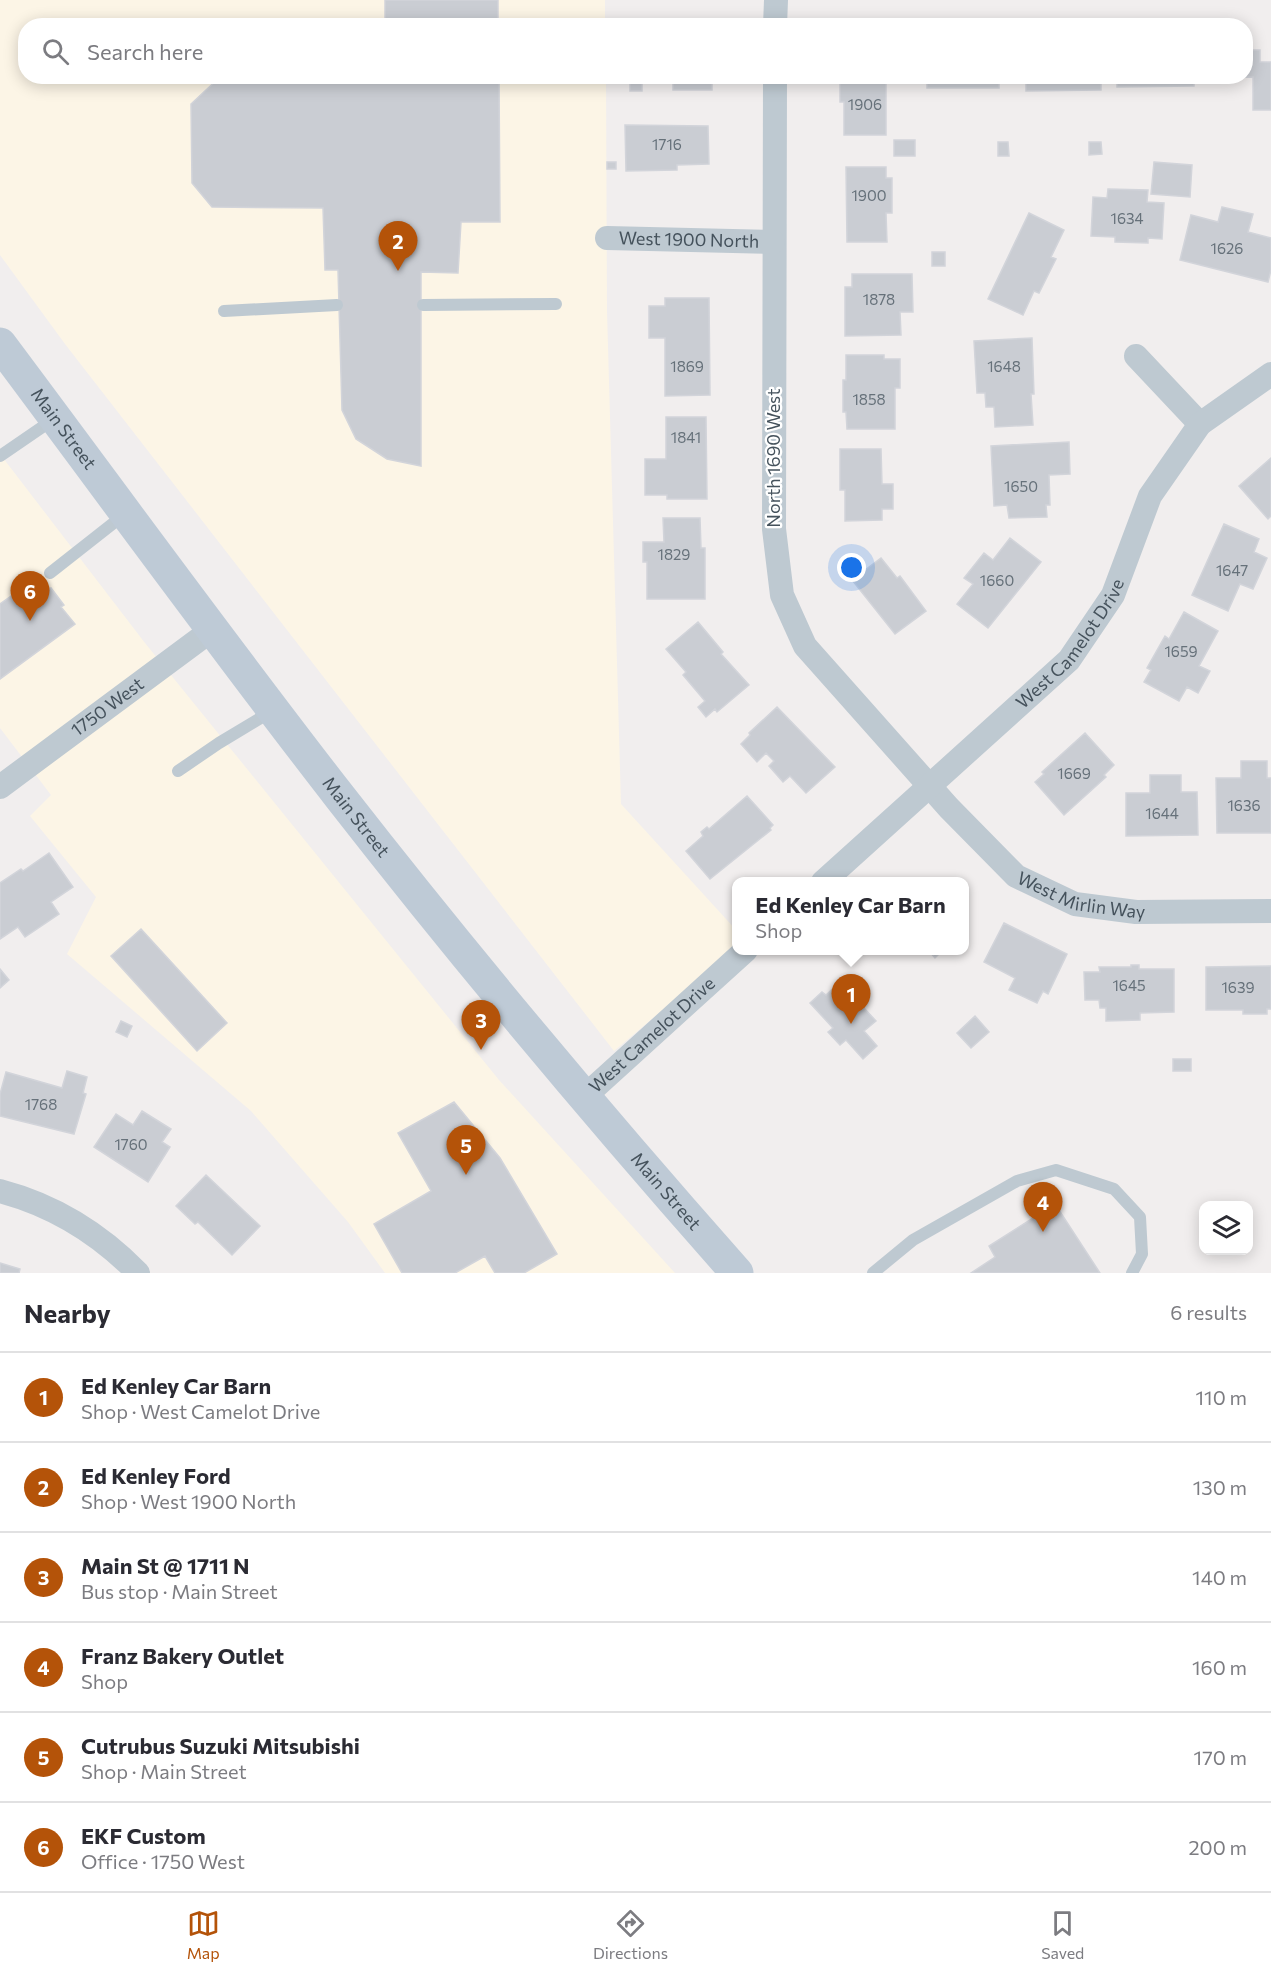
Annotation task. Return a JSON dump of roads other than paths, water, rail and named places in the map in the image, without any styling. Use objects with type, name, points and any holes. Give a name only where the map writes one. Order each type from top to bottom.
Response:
[{"type":"main road","name":"Main Street","points":[[1,348],[273,710],[411,887],[584,1097],[737,1273]]},
{"type":"street","points":[[775,18],[776,0]]},
{"type":"street","name":"North 1690 West","points":[[775,84],[774,529],[782,596],[805,646],[930,787]]},
{"type":"street","name":"West 1900 North","points":[[607,238],[773,242]]},
{"type":"street","points":[[1136,356],[1200,424]]},
{"type":"street","name":"West Camelot Drive","points":[[829,877],[1069,660],[1113,596],[1150,496],[1200,424],[1271,374]]},
{"type":"street","name":"1750 West","points":[[0,787],[213,628]]},
{"type":"street","name":"West Mirlin Way","points":[[930,787],[1016,876],[1075,904],[1136,912],[1271,911]]},
{"type":"street","name":"West Camelot Drive","points":[[584,1097],[742,955]]},
{"type":"street","points":[[0,1191],[22,1197],[71,1219],[116,1251],[138,1273]]},
{"type":"lane","points":[[423,305],[556,304]]},
{"type":"lane","points":[[224,311],[337,305]]},
{"type":"lane","points":[[0,456],[55,418]]},
{"type":"lane","points":[[50,573],[126,514]]},
{"type":"lane","points":[[177,771],[273,710]]},
{"type":"lane","points":[[873,1273],[913,1240],[1017,1181],[1056,1170],[1114,1189],[1140,1218],[1142,1254],[1132,1273]]},
{"type":"place","name":"Ed Kenley Ford","points":[[398,271]]},
{"type":"place","name":"EKF Custom","points":[[30,621]]},
{"type":"place","name":"Ed Kenley Car Barn","points":[[851,1024]]},
{"type":"place","name":"Main St @ 1711 N","points":[[481,1050]]},
{"type":"place","name":"Cutrubus Suzuki Mitsubishi","points":[[466,1175]]},
{"type":"place","name":"Franz Bakery Outlet","points":[[1043,1232]]}]
